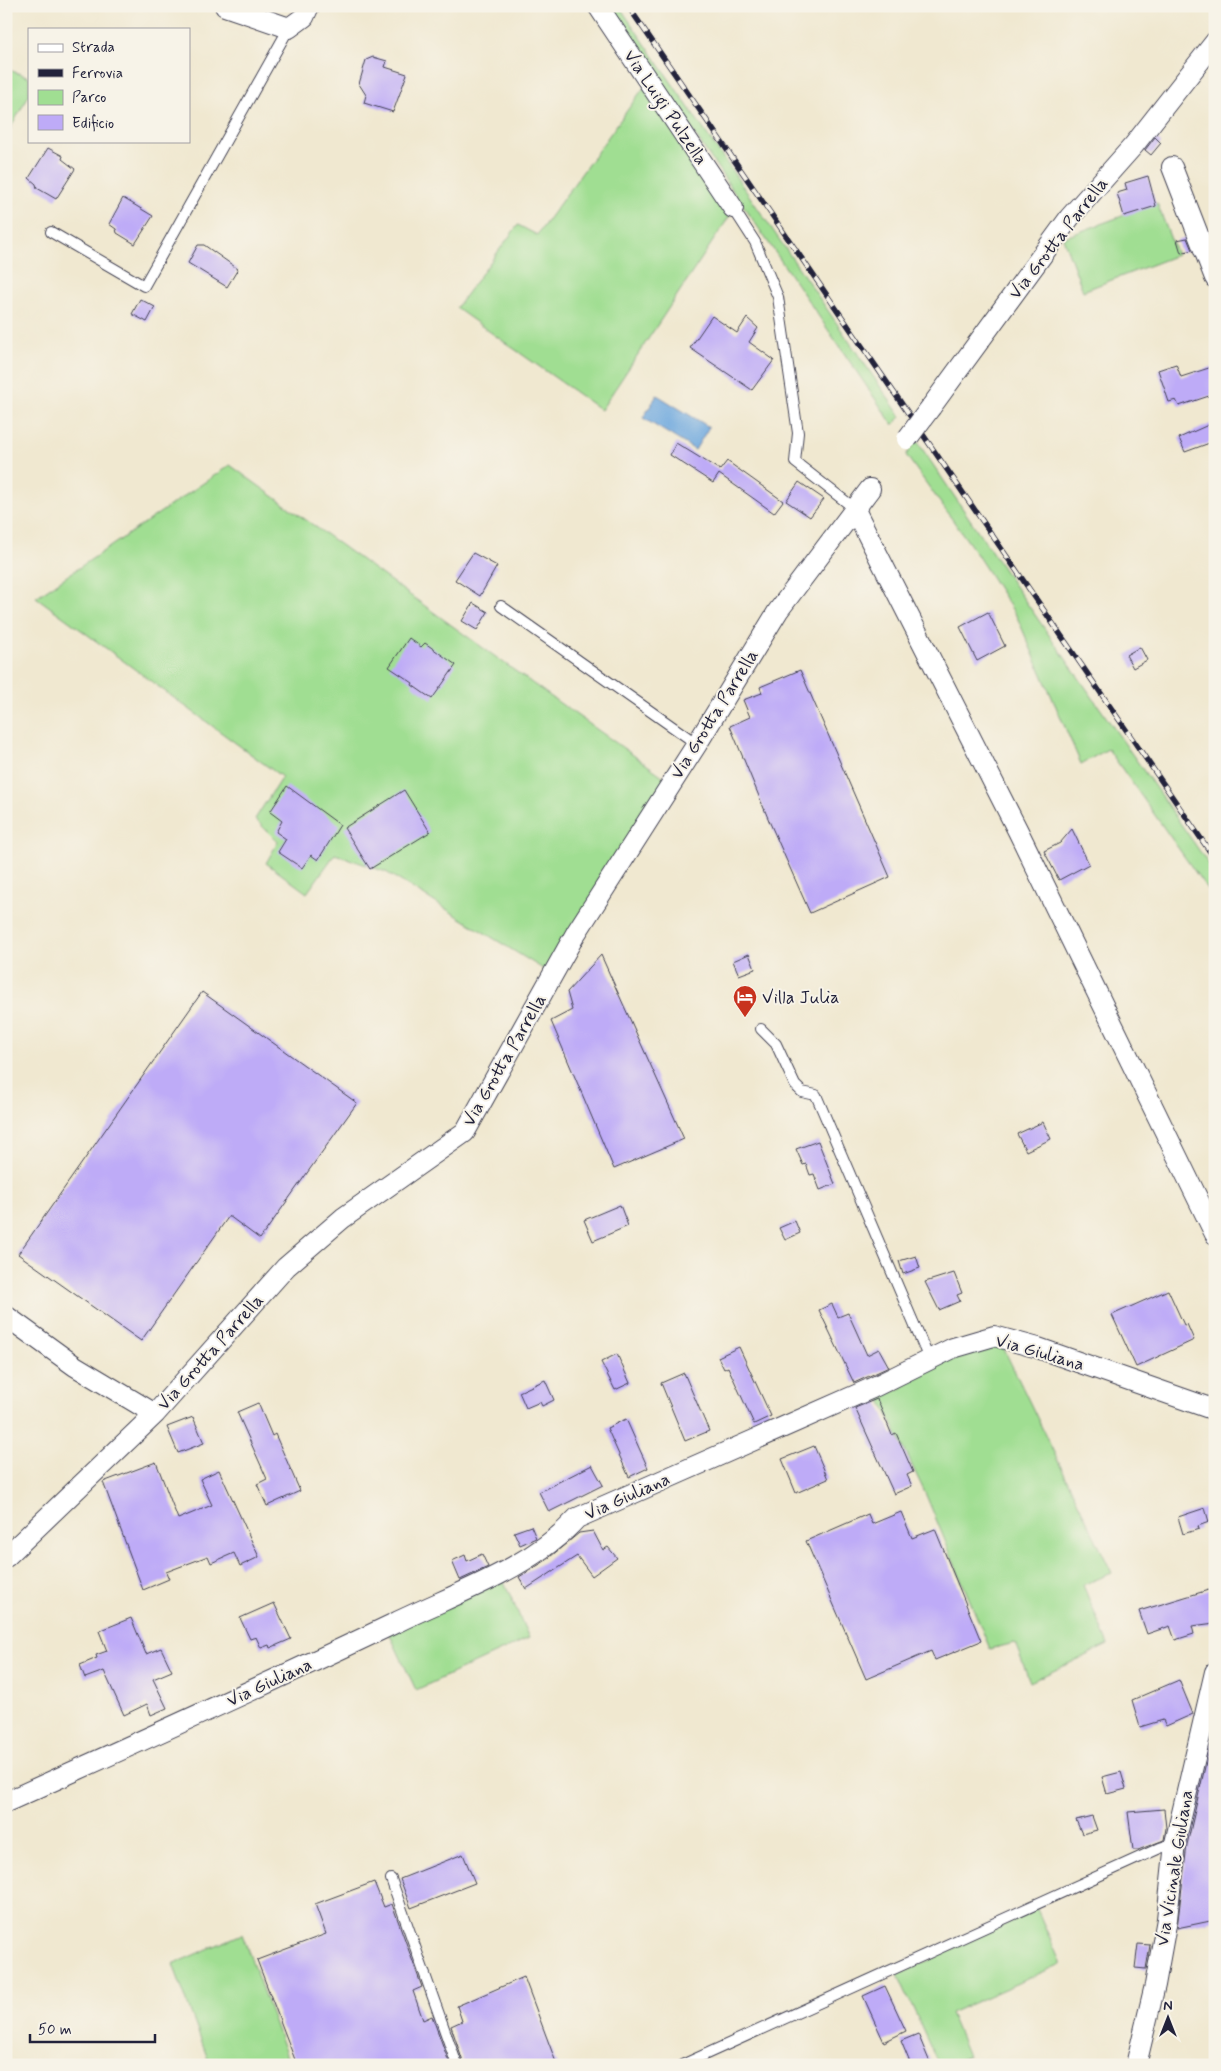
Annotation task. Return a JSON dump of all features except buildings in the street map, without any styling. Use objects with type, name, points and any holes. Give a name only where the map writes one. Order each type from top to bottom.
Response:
[{"type":"street","points":[[225,6],[289,28],[304,17],[309,6]]},
{"type":"street","name":"Via Luigi Pulzella","points":[[598,6],[734,208]]},
{"type":"street","name":"Via Grotta Parrella","points":[[907,438],[1070,217],[1134,145],[1215,42]]},
{"type":"street","points":[[1172,167],[1215,278]]},
{"type":"street","name":"Via Grotta Parrella","points":[[6,1557],[155,1414],[286,1267],[343,1218],[465,1132],[576,933],[697,744],[778,611],[870,489]]},
{"type":"street","points":[[854,508],[1018,831],[1215,1234]]},
{"type":"street","points":[[6,1316],[76,1366],[155,1414]]},
{"type":"street","name":"Via Giuliana","points":[[6,1802],[264,1686],[483,1582],[538,1552],[577,1518],[872,1388],[953,1348],[994,1336],[1038,1348],[1215,1410]]},
{"type":"street","name":"Via Vicinale Giuliana","points":[[1136,2065],[1155,1985],[1165,1928],[1175,1843],[1215,1672]]},
{"type":"lane","points":[[51,232],[144,286],[289,28]]},
{"type":"lane","points":[[734,208],[755,242],[778,297],[798,433],[795,462],[854,508]]},
{"type":"lane","points":[[502,606],[697,744]]},
{"type":"lane","points":[[761,1029],[776,1044],[795,1085],[802,1092],[816,1096],[929,1359]]},
{"type":"lane","points":[[682,2065],[1160,1848],[1175,1843]]},
{"type":"lane","points":[[391,1879],[457,2065]]},
{"type":"green space","points":[[607,6],[619,6],[901,417],[893,425]]},
{"type":"green space","points":[[6,69],[28,77],[28,97],[6,136]]},
{"type":"green space","points":[[647,83],[731,214],[601,410],[456,308],[518,225],[537,235]]},
{"type":"green space","points":[[1157,203],[1177,255],[1083,291],[1063,238]]},
{"type":"green space","points":[[917,441],[1019,592],[1215,873],[1215,900],[1108,749],[1081,764],[1017,617],[972,547],[906,455]]},
{"type":"green space","points":[[230,465],[667,779],[548,972],[386,872],[335,854],[307,893],[266,863],[278,842],[255,819],[282,777],[36,597]]},
{"type":"green space","points":[[985,1347],[1003,1347],[1112,1573],[1083,1585],[1108,1645],[1030,1682],[1015,1643],[990,1649],[926,1495],[880,1398],[903,1387],[901,1382],[963,1353]]},
{"type":"green space","points":[[503,1579],[529,1638],[416,1690],[389,1633]]},
{"type":"green space","points":[[1037,1909],[1061,1964],[950,2013],[968,2056],[947,2065],[939,2065],[898,1975]]},
{"type":"green space","points":[[242,1934],[290,2065],[210,2065],[173,1964]]},
{"type":"water","points":[[657,395],[709,427],[695,450],[643,418]]},
{"type":"railway","points":[[628,6],[1215,859]]},
{"type":"place","name":"Villa Julia","points":[[745,1018]]}]
